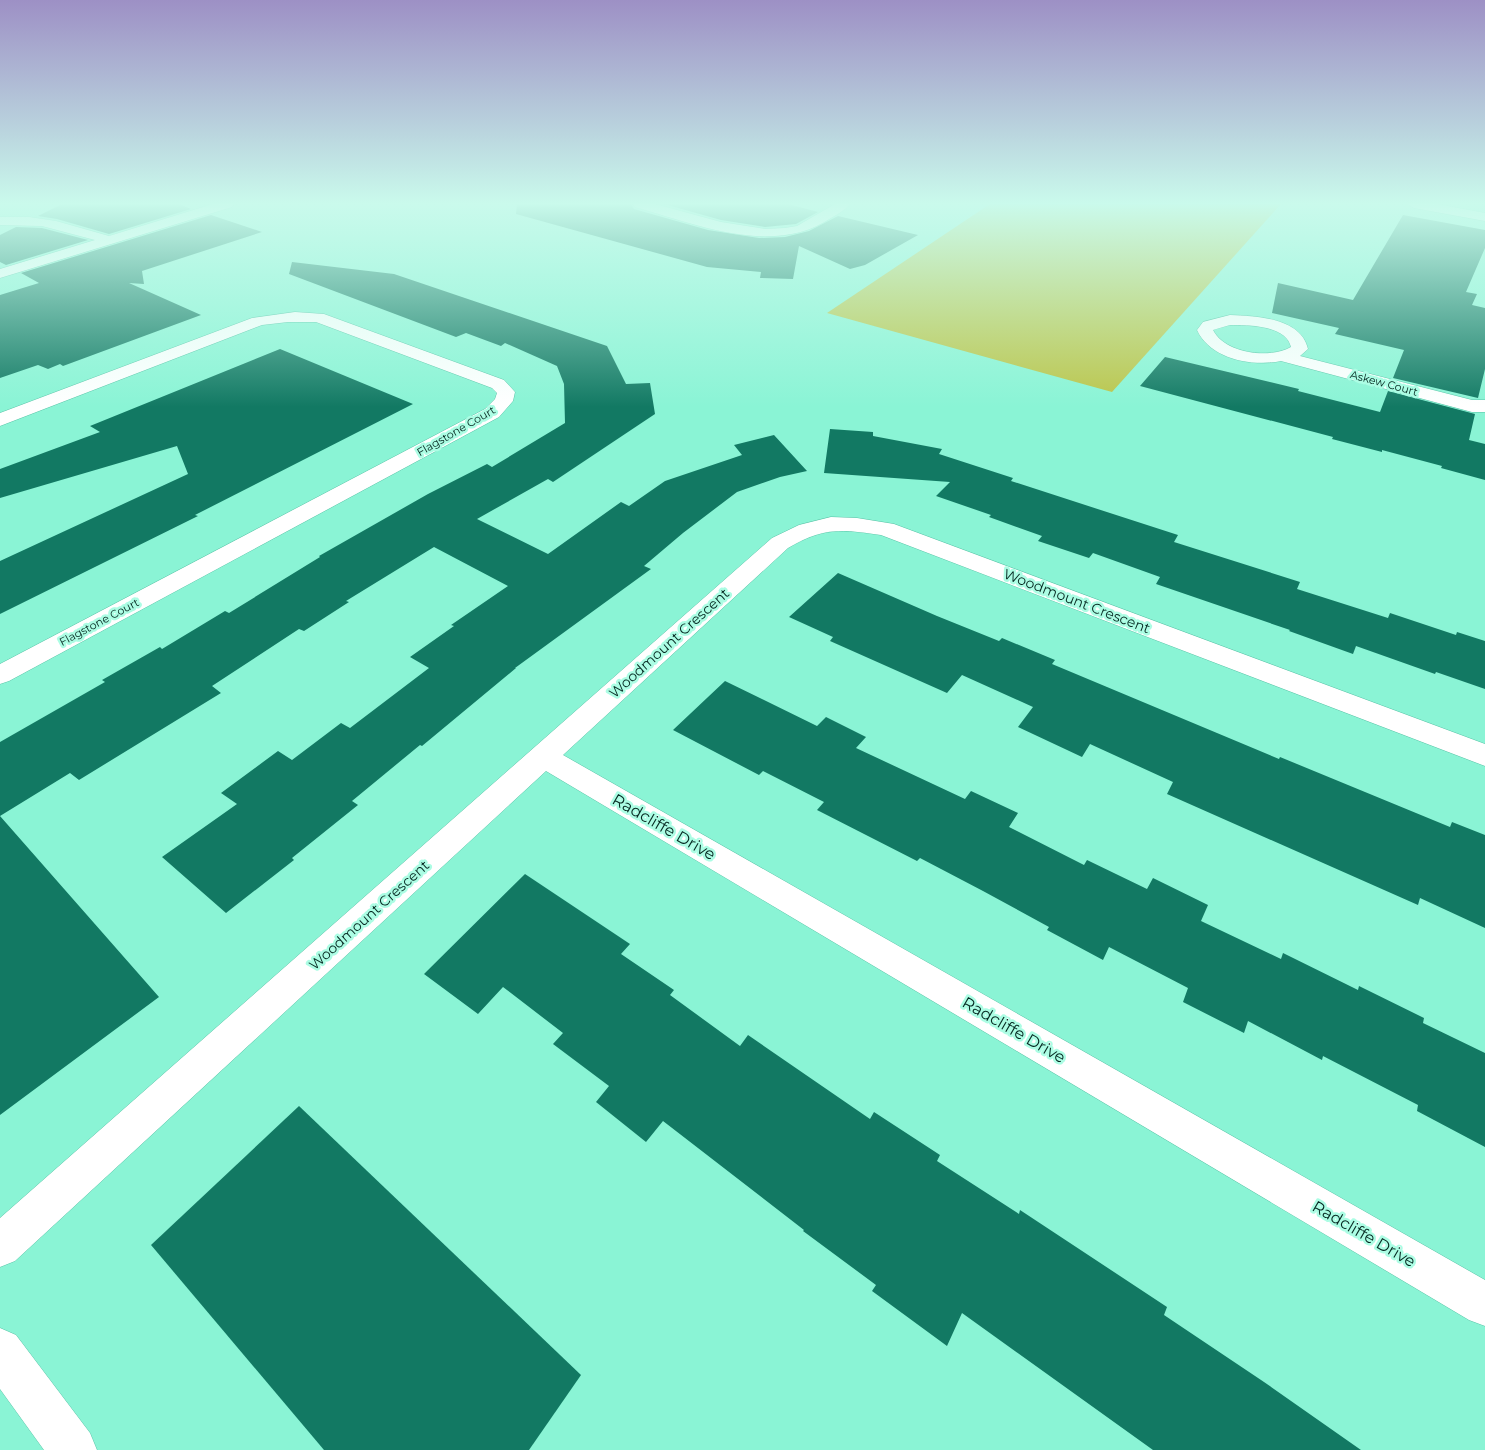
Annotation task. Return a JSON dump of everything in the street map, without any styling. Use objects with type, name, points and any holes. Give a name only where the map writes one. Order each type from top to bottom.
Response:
[{"type":"street","name":"Flagstone Court","points":[[0,420],[258,321],[300,315],[318,317],[498,384],[506,392],[504,401],[492,413],[0,675]]},
{"type":"street","name":"Askew Court","points":[[1284,357],[1294,354],[1300,349],[1300,343],[1296,337],[1274,326],[1252,321],[1230,320],[1209,325],[1205,330],[1206,336],[1212,343],[1238,354],[1270,358],[1284,357],[1472,406],[1485,406]]},
{"type":"street","name":"Woodmount Crescent","points":[[0,1246],[780,543],[798,531],[823,524],[850,523],[886,529],[1485,755]]},
{"type":"street","name":"Radcliffe Drive","points":[[544,756],[1485,1304]]},
{"type":"street","points":[[0,1351],[73,1450]]},
{"type":"green space","points":[[889,272],[1220,272],[1112,392],[827,313]]},
{"type":"building","points":[[142,272],[144,284],[129,283],[201,315],[63,366],[60,364],[48,369],[38,365],[0,378],[0,295],[39,283],[21,273]]},
{"type":"building","points":[[290,272],[374,272],[394,274],[607,346],[626,384],[650,383],[655,414],[553,482],[548,479],[477,519],[548,554],[621,502],[629,506],[665,481],[742,455],[734,445],[774,435],[807,471],[780,477],[737,492],[683,533],[644,566],[651,569],[515,668],[422,746],[420,745],[352,801],[358,805],[292,858],[294,860],[226,913],[162,857],[237,804],[221,793],[278,751],[292,760],[341,723],[350,728],[429,668],[410,657],[454,626],[451,625],[508,586],[434,547],[346,601],[349,602],[304,631],[299,629],[212,686],[221,693],[79,780],[70,773],[0,816],[0,742],[105,682],[102,680],[160,647],[162,649],[225,611],[229,613],[319,556],[428,494],[487,464],[492,467],[565,423],[564,384],[557,366],[505,343],[501,346],[466,333],[456,337],[289,274]]},
{"type":"building","points":[[757,272],[794,272],[793,279],[760,278],[761,272]]},
{"type":"building","points":[[1370,272],[1475,272],[1466,292],[1477,294],[1472,305],[1485,308],[1485,369],[1478,398],[1393,378],[1404,350],[1335,334],[1339,328],[1272,313],[1278,283],[1353,300]]},
{"type":"building","points":[[280,349],[413,404],[195,515],[198,516],[0,614],[0,561],[188,474],[177,446],[0,498],[0,469],[100,432],[90,426]]},
{"type":"building","points":[[1165,357],[1299,389],[1298,391],[1380,412],[1388,391],[1475,414],[1469,440],[1485,444],[1485,480],[1441,468],[1442,466],[1332,439],[1333,437],[1140,386]]},
{"type":"building","points":[[830,429],[873,432],[873,436],[942,449],[939,454],[1013,478],[1011,481],[1178,535],[1174,542],[1300,582],[1297,589],[1388,618],[1390,613],[1456,635],[1457,632],[1485,641],[1485,689],[1436,672],[1435,674],[1356,646],[1353,654],[1290,630],[1156,584],[1160,577],[1093,553],[1089,558],[1038,541],[1042,536],[989,517],[991,515],[936,496],[950,482],[824,473]]},
{"type":"building","points":[[838,573],[999,641],[1002,638],[1055,660],[1052,664],[1279,759],[1280,757],[1450,827],[1452,822],[1485,835],[1485,928],[1420,898],[1418,905],[1167,794],[1173,782],[1090,744],[1082,757],[1018,727],[1033,707],[962,675],[947,693],[830,641],[833,637],[789,617]]},
{"type":"building","points":[[725,681],[817,726],[826,717],[866,737],[856,748],[965,799],[971,791],[1018,813],[1009,827],[1084,865],[1087,860],[1147,889],[1153,878],[1208,905],[1201,921],[1281,959],[1283,953],[1358,990],[1359,986],[1424,1018],[1423,1023],[1485,1053],[1485,1147],[1417,1111],[1418,1105],[1323,1056],[1322,1060],[1248,1021],[1244,1033],[1183,1002],[1188,988],[1109,947],[1103,960],[1047,930],[1049,927],[983,891],[920,858],[917,861],[817,810],[824,802],[763,771],[759,775],[673,730]]},
{"type":"building","points":[[0,816],[159,997],[0,1115]]},
{"type":"building","points":[[525,874],[630,944],[621,954],[674,990],[670,995],[740,1046],[748,1035],[870,1119],[874,1112],[940,1155],[937,1161],[1019,1214],[1020,1210],[1167,1307],[1164,1315],[1361,1450],[1153,1450],[962,1313],[947,1346],[872,1291],[876,1285],[803,1231],[663,1121],[646,1142],[596,1102],[609,1086],[553,1044],[563,1033],[503,987],[478,1014],[424,974]]},
{"type":"building","points":[[299,1106],[581,1375],[529,1450],[324,1450],[151,1245]]}]
